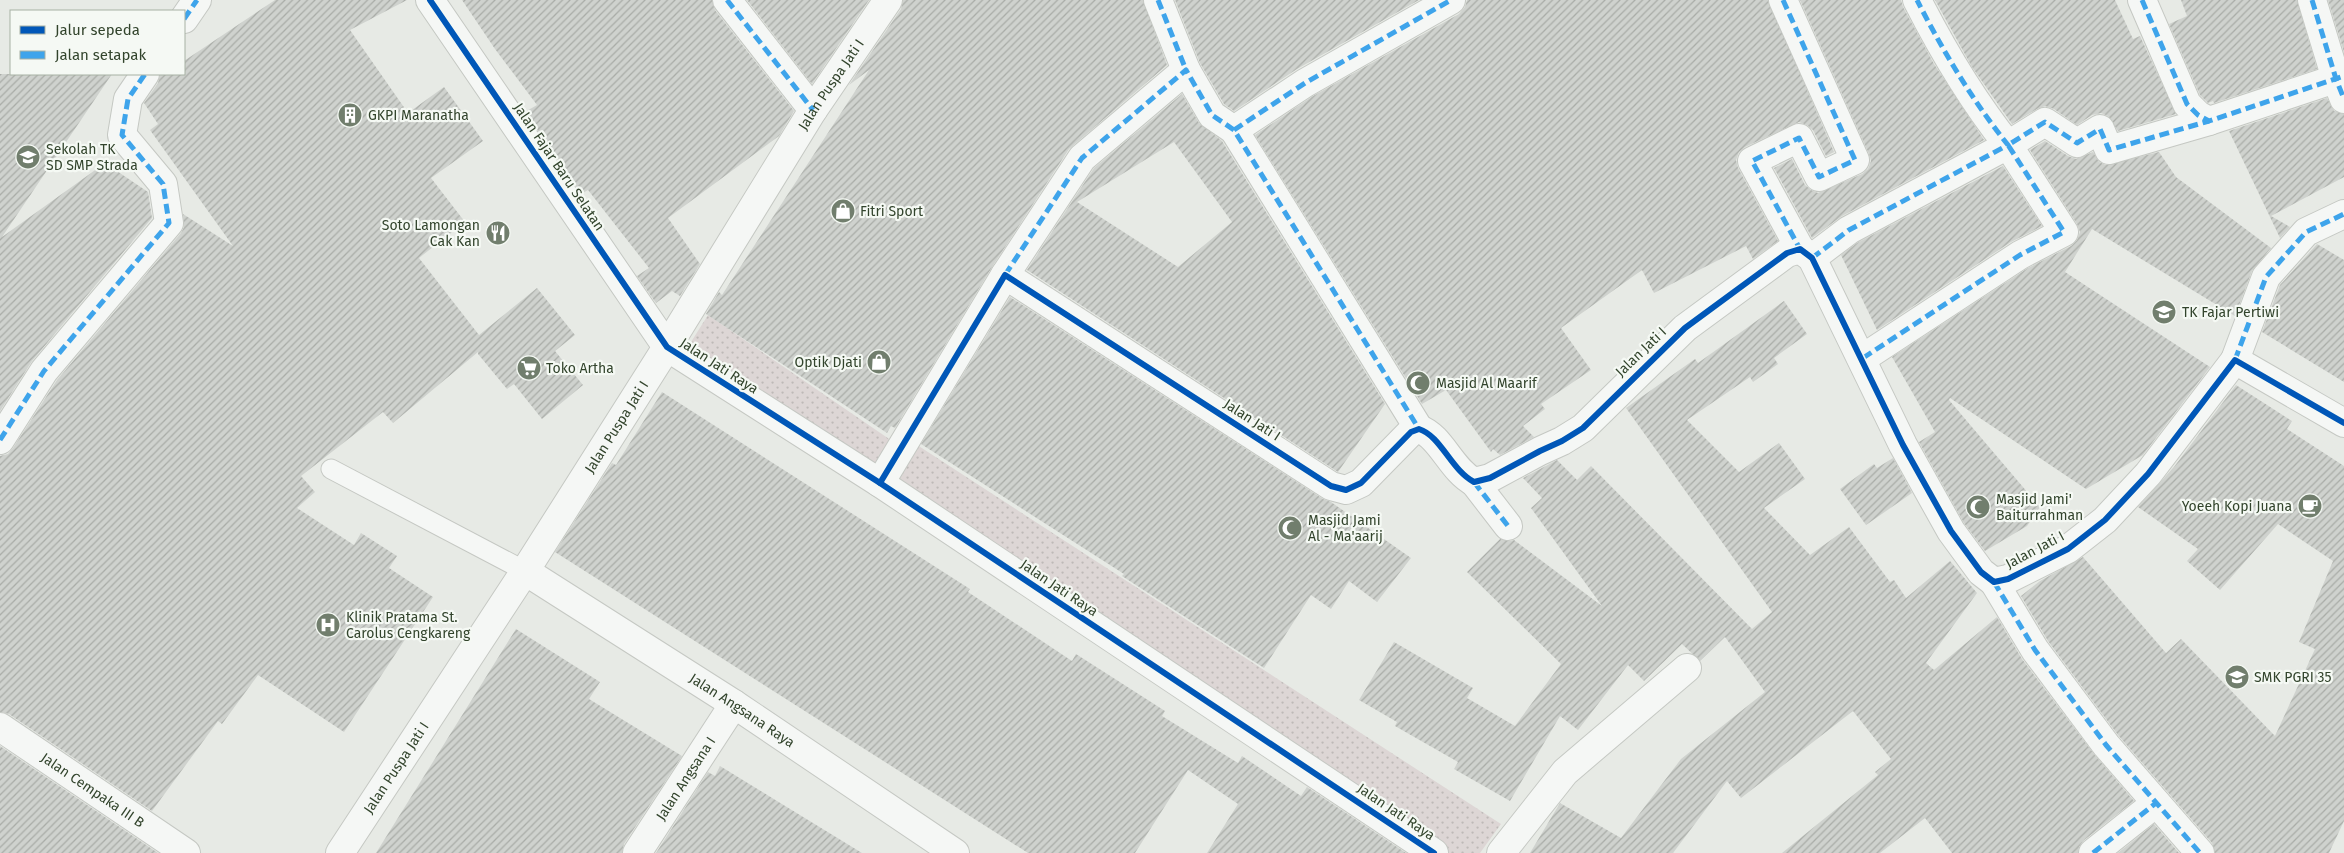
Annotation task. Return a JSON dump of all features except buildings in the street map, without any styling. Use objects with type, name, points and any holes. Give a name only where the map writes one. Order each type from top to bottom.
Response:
[{"type":"street","points":[[185,18],[197,0]]},
{"type":"street","name":"Jalan Fajar Baru Selatan","points":[[430,0],[667,347]]},
{"type":"street","points":[[726,0],[813,110]]},
{"type":"street","name":"Jalan Puspa Jati I","points":[[340,853],[525,571],[667,347],[813,110],[888,0]]},
{"type":"street","points":[[1158,0],[1186,70],[1212,115],[1234,130],[1419,429],[1429,434],[1461,473],[1474,482],[1508,526]]},
{"type":"street","points":[[1234,130],[1305,83],[1451,0]]},
{"type":"street","points":[[1783,0],[1854,160],[1819,177],[1799,138],[1752,162],[1806,253],[2008,145],[2045,122],[2077,143],[2100,130],[2109,150],[2341,85],[2312,0]]},
{"type":"street","points":[[1862,358],[2020,255],[2064,232],[2008,145],[1990,123],[1947,58],[1916,0]]},
{"type":"street","points":[[2142,0],[2187,104],[2198,115],[2209,121]]},
{"type":"street","points":[[880,483],[1004,275],[1082,158],[1186,70]]},
{"type":"street","points":[[0,440],[44,371],[169,223],[163,184],[122,135],[128,99],[145,75]]},
{"type":"street","name":"Jalan Jati I","points":[[1474,482],[1490,478],[1562,441],[1583,428],[1685,328],[1787,253],[1806,253],[1862,358],[1903,445],[1951,531],[1981,572],[1994,582],[2008,579],[2068,549],[2105,520],[2148,474],[2235,360],[2266,277],[2306,232],[2344,214]]},
{"type":"street","name":"Jalan Jati I","points":[[1004,275],[1338,489],[1346,490],[1361,483],[1411,432],[1419,429]]},
{"type":"street","name":"Jalan Jati Raya","points":[[667,347],[880,483],[1434,853]]},
{"type":"street","points":[[2235,360],[2344,423]]},
{"type":"street","name":"Jalan Angsana Raya","points":[[525,571],[734,704],[956,853]]},
{"type":"street","points":[[1994,582],[2034,650],[2106,745],[2200,853]]},
{"type":"street","points":[[1501,853],[1565,772],[1687,668]]},
{"type":"street","name":"Jalan Angsana I","points":[[637,853],[734,704]]},
{"type":"street","name":"Jalan Cempaka III B","points":[[0,727],[186,853]]},
{"type":"street","points":[[2092,853],[2156,803]]},
{"type":"lane","points":[[331,469],[525,571]]},
{"type":"shaded area","points":[[708,315],[895,443],[877,474],[686,350]]},
{"type":"shaded area","points":[[911,441],[1501,824],[1480,853],[1444,853],[889,479]]},
{"type":"marked path","points":[[185,18],[197,0]]},
{"type":"marked path","points":[[727,0],[813,110]]},
{"type":"marked path","points":[[1158,0],[1186,70]]},
{"type":"marked path","points":[[1234,130],[1305,83],[1451,0]]},
{"type":"marked path","points":[[1783,0],[1855,160],[1819,177],[1799,138],[1752,161],[1800,249]]},
{"type":"marked path","points":[[1812,258],[1849,230],[2008,145],[1982,111],[1959,75],[1917,0]]},
{"type":"marked path","points":[[2142,0],[2187,104],[2198,115],[2209,121],[2344,76]]},
{"type":"marked path","points":[[2312,0],[2344,99]]},
{"type":"marked path","points":[[1005,275],[1082,158],[1186,70],[1212,115],[1234,130],[1419,429]]},
{"type":"marked path","points":[[0,440],[44,371],[169,223],[163,184],[122,135],[128,99],[144,75]]},
{"type":"marked path","points":[[1863,358],[2020,255],[2064,232],[2008,145],[2045,122],[2077,143],[2100,129],[2109,150],[2209,121]]},
{"type":"marked path","points":[[2235,360],[2266,277],[2306,232],[2344,214]]},
{"type":"marked path","points":[[1474,482],[1508,526]]},
{"type":"marked path","points":[[1994,582],[2035,650],[2106,745],[2200,853]]},
{"type":"marked path","points":[[2093,853],[2156,803]]},
{"type":"cycle path","points":[[430,0],[667,347],[880,483],[1434,853]]},
{"type":"cycle path","points":[[880,483],[1005,275],[1331,486],[1346,490],[1361,483],[1411,432],[1419,429],[1434,439],[1459,470],[1474,482],[1490,478],[1562,441],[1583,428],[1685,328],[1787,253],[1800,249],[1812,258],[1903,445],[1951,531],[1981,572],[1994,582],[2008,579],[2068,549],[2105,520],[2148,474],[2235,360],[2344,423]]},
{"type":"place","name":"GKPI Maranatha","points":[[350,115]]},
{"type":"place","name":"Sekolah TK SD SMP Strada","points":[[28,157]]},
{"type":"place","name":"Fitri Sport","points":[[843,211]]},
{"type":"place","name":"Soto Lamongan Cak Kan","points":[[498,233]]},
{"type":"place","name":"TK Fajar Pertiwi","points":[[2164,312]]},
{"type":"place","name":"Optik Djati","points":[[879,362]]},
{"type":"place","name":"Toko Artha","points":[[529,368]]},
{"type":"place","name":"Masjid Al Maarif","points":[[1418,383]]},
{"type":"place","name":"Yoeeh Kopi Juana","points":[[2310,506]]},
{"type":"place","name":"Masjid Jami' Baiturrahman","points":[[1978,507]]},
{"type":"place","name":"Masjid Jami Al - Ma'aarij","points":[[1290,528]]},
{"type":"place","name":"Klinik Pratama St. Carolus Cengkareng","points":[[328,625]]},
{"type":"place","name":"SMK PGRI 35","points":[[2237,677]]}]
